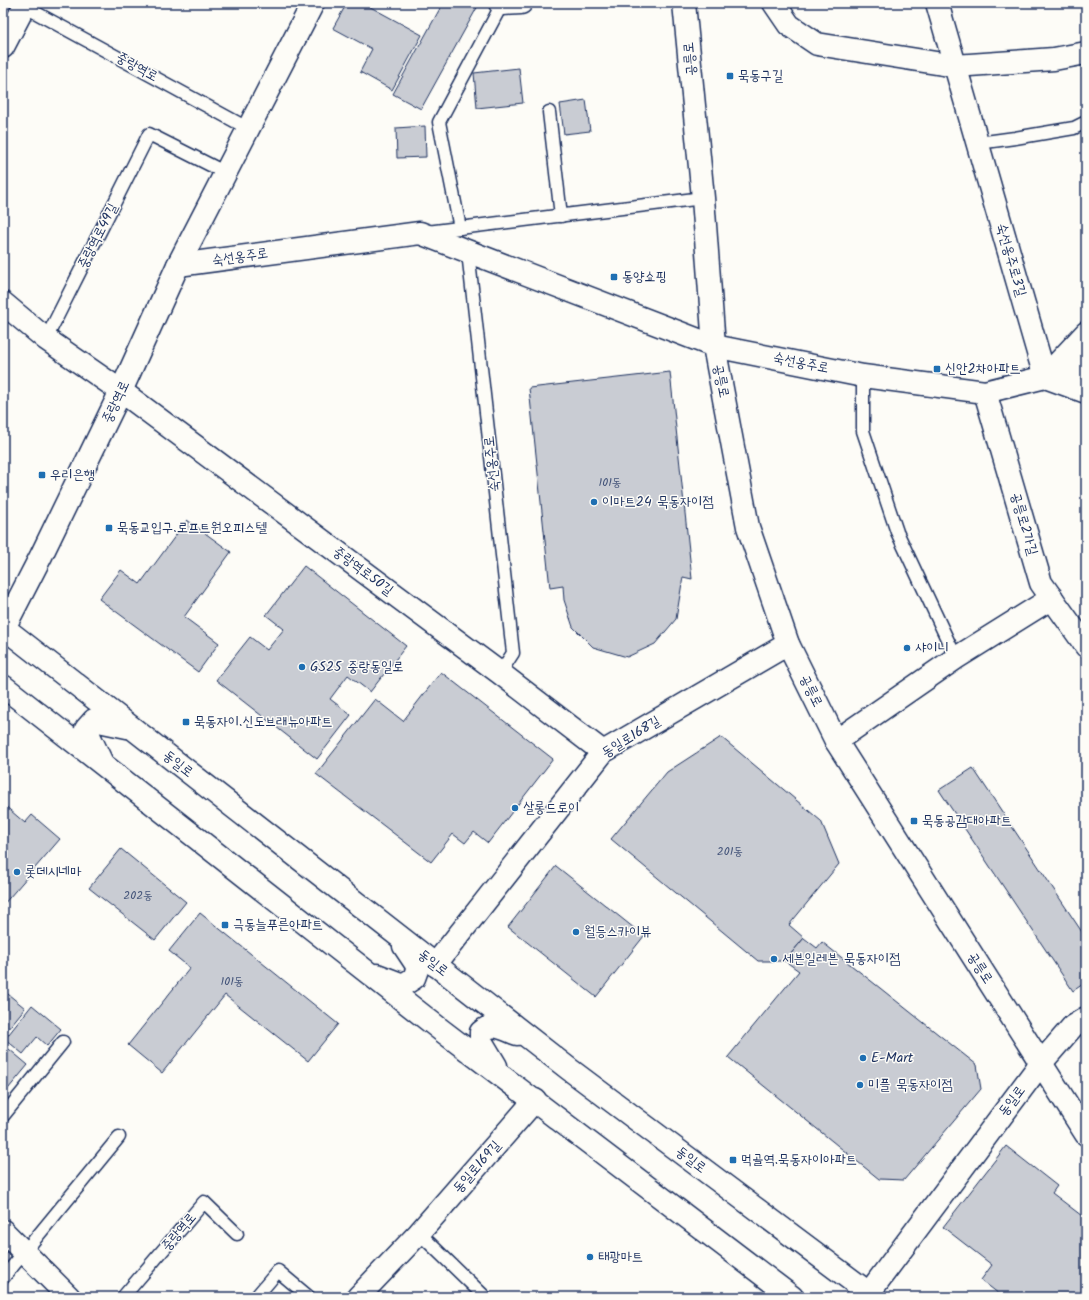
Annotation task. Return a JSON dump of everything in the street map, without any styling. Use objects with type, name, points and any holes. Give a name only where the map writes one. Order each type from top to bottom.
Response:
[{"type":"street","name":"중랑역로","points":[[3,628],[41,556],[121,391],[178,265],[313,3]]},
{"type":"street","name":"공릉로","points":[[684,3],[703,198],[714,346],[748,527],[788,644],[836,741],[1086,1134]]},
{"type":"street","points":[[774,3],[789,25],[817,44],[955,66],[1054,59],[1086,53]]},
{"type":"street","name":"숙선옹주로3길","points":[[937,3],[1045,377]]},
{"type":"street","points":[[3,47],[23,4]]},
{"type":"street","name":"숙선옹주로","points":[[178,265],[420,233],[714,346],[863,376],[985,392],[1086,365]]},
{"type":"street","points":[[3,303],[46,339],[121,391]]},
{"type":"street","points":[[1086,333],[1045,377],[1086,392]]},
{"type":"street","name":"중랑역로50길","points":[[121,391],[500,673],[603,752]]},
{"type":"street","name":"공릉로2가길","points":[[985,392],[1041,583],[1086,646]]},
{"type":"street","points":[[836,741],[956,658],[1052,598]]},
{"type":"street","name":"동일로","points":[[3,628],[531,1039],[871,1295],[1041,1063],[1073,1026],[1086,1018]]},
{"type":"street","name":"동일로168길","points":[[435,965],[603,752],[788,644]]},
{"type":"street","points":[[3,686],[365,971],[792,1297]]},
{"type":"street","points":[[102,764],[86,729],[94,720],[132,728]]},
{"type":"street","points":[[365,971],[403,985],[414,978],[418,967],[396,934]]},
{"type":"street","points":[[501,1075],[481,1041],[481,1032],[486,1028],[493,1026],[531,1039]]},
{"type":"street","name":"동일로169길","points":[[358,1297],[419,1233],[535,1100]]},
{"type":"street","points":[[3,1231],[69,1297]]},
{"type":"lane","points":[[460,228],[439,122],[507,3]]},
{"type":"lane","name":"중랑역로","points":[[23,4],[249,129]]},
{"type":"lane","points":[[549,112],[561,216]]},
{"type":"lane","points":[[978,143],[1074,128],[1086,122]]},
{"type":"lane","name":"중랑역로49길","points":[[46,339],[149,134],[226,173]]},
{"type":"lane","name":"숙선옹주로","points":[[420,233],[703,198]]},
{"type":"lane","name":"숙선옹주로","points":[[468,252],[514,653],[500,673]]},
{"type":"lane","points":[[863,376],[863,431],[897,532],[956,658]]},
{"type":"lane","points":[[3,1116],[63,1042]]},
{"type":"lane","points":[[3,1278],[120,1137]]},
{"type":"lane","name":"중랑역로","points":[[123,1297],[204,1202],[237,1234]]},
{"type":"lane","points":[[419,1233],[485,1297]]},
{"type":"lane","points":[[256,1297],[278,1271],[309,1297]]},
{"type":"building","points":[[347,3],[363,3],[422,35],[392,90],[360,72],[372,49],[333,28]]},
{"type":"building","points":[[443,3],[479,4],[421,109],[393,94]]},
{"type":"building","points":[[519,68],[523,103],[477,108],[474,73]]},
{"type":"building","points":[[586,100],[590,131],[564,134],[560,104]]},
{"type":"building","points":[[425,126],[426,157],[397,158],[396,128]]},
{"type":"building","points":[[670,372],[692,579],[683,577],[676,619],[655,644],[627,657],[593,647],[573,627],[564,600],[563,586],[550,588],[529,388]]},
{"type":"building","points":[[187,520],[231,552],[184,617],[219,643],[198,672],[99,599],[121,570],[140,584]]},
{"type":"building","points":[[304,566],[406,646],[370,692],[348,675],[330,699],[351,715],[317,759],[216,680],[250,637],[267,650],[284,629],[266,615]]},
{"type":"building","points":[[441,672],[553,759],[488,843],[474,832],[465,843],[453,834],[431,862],[316,774],[375,699],[403,721]]},
{"type":"building","points":[[721,737],[821,821],[839,864],[789,925],[804,938],[785,961],[758,961],[611,839],[667,772]]},
{"type":"building","points":[[973,768],[1086,938],[1086,982],[1073,991],[939,790]]},
{"type":"building","name":"롯데시네마","points":[[3,804],[25,823],[32,815],[60,839],[3,905]]},
{"type":"building","points":[[121,849],[186,902],[155,940],[89,888]]},
{"type":"building","name":"월등스카이뷰","points":[[556,866],[644,936],[596,997],[508,927]]},
{"type":"building","points":[[200,913],[338,1024],[308,1061],[225,995],[162,1073],[128,1045],[190,968],[169,951]]},
{"type":"building","points":[[804,938],[817,948],[822,942],[977,1065],[981,1089],[904,1180],[879,1179],[728,1057],[799,971],[785,961]]},
{"type":"building","points":[[3,990],[25,1008],[3,1035]]},
{"type":"building","points":[[32,1005],[61,1029],[47,1046],[37,1037],[23,1054],[5,1039]]},
{"type":"building","points":[[3,1044],[28,1065],[3,1095]]},
{"type":"building","points":[[1006,1146],[1057,1186],[1052,1193],[1086,1219],[1086,1297],[1003,1297],[981,1280],[992,1265],[943,1227]]},
{"type":"place","name":"묵동구길","points":[[730,76]]},
{"type":"place","name":"동양쇼핑","points":[[614,277]]},
{"type":"place","name":"신안2차아파트","points":[[937,369]]},
{"type":"place","name":"우리은행","points":[[42,475]]},
{"type":"place","name":"이마트24 묵동자이점","points":[[594,502]]},
{"type":"place","name":"묵동교입구.로프트원오피스텔","points":[[109,528]]},
{"type":"place","name":"샤이니","points":[[907,648]]},
{"type":"place","name":"GS25 중랑동일로","points":[[302,667]]},
{"type":"place","name":"묵동자이.신도브래뉴아파트","points":[[186,722]]},
{"type":"place","name":"살롱드로이","points":[[515,808]]},
{"type":"place","name":"묵동공감대아파트","points":[[914,821]]},
{"type":"place","name":"롯데시네마","points":[[17,872]]},
{"type":"place","name":"극동늘푸른아파트","points":[[225,925]]},
{"type":"place","name":"월등스카이뷰","points":[[576,932]]},
{"type":"place","name":"세븐일레븐 묵동자이점","points":[[774,959]]},
{"type":"place","name":"E-Mart","points":[[863,1058]]},
{"type":"place","name":"미플 묵동자이점","points":[[860,1085]]},
{"type":"place","name":"먹골역.묵동자이아파트","points":[[733,1160]]},
{"type":"place","name":"태광마트","points":[[590,1257]]}]
